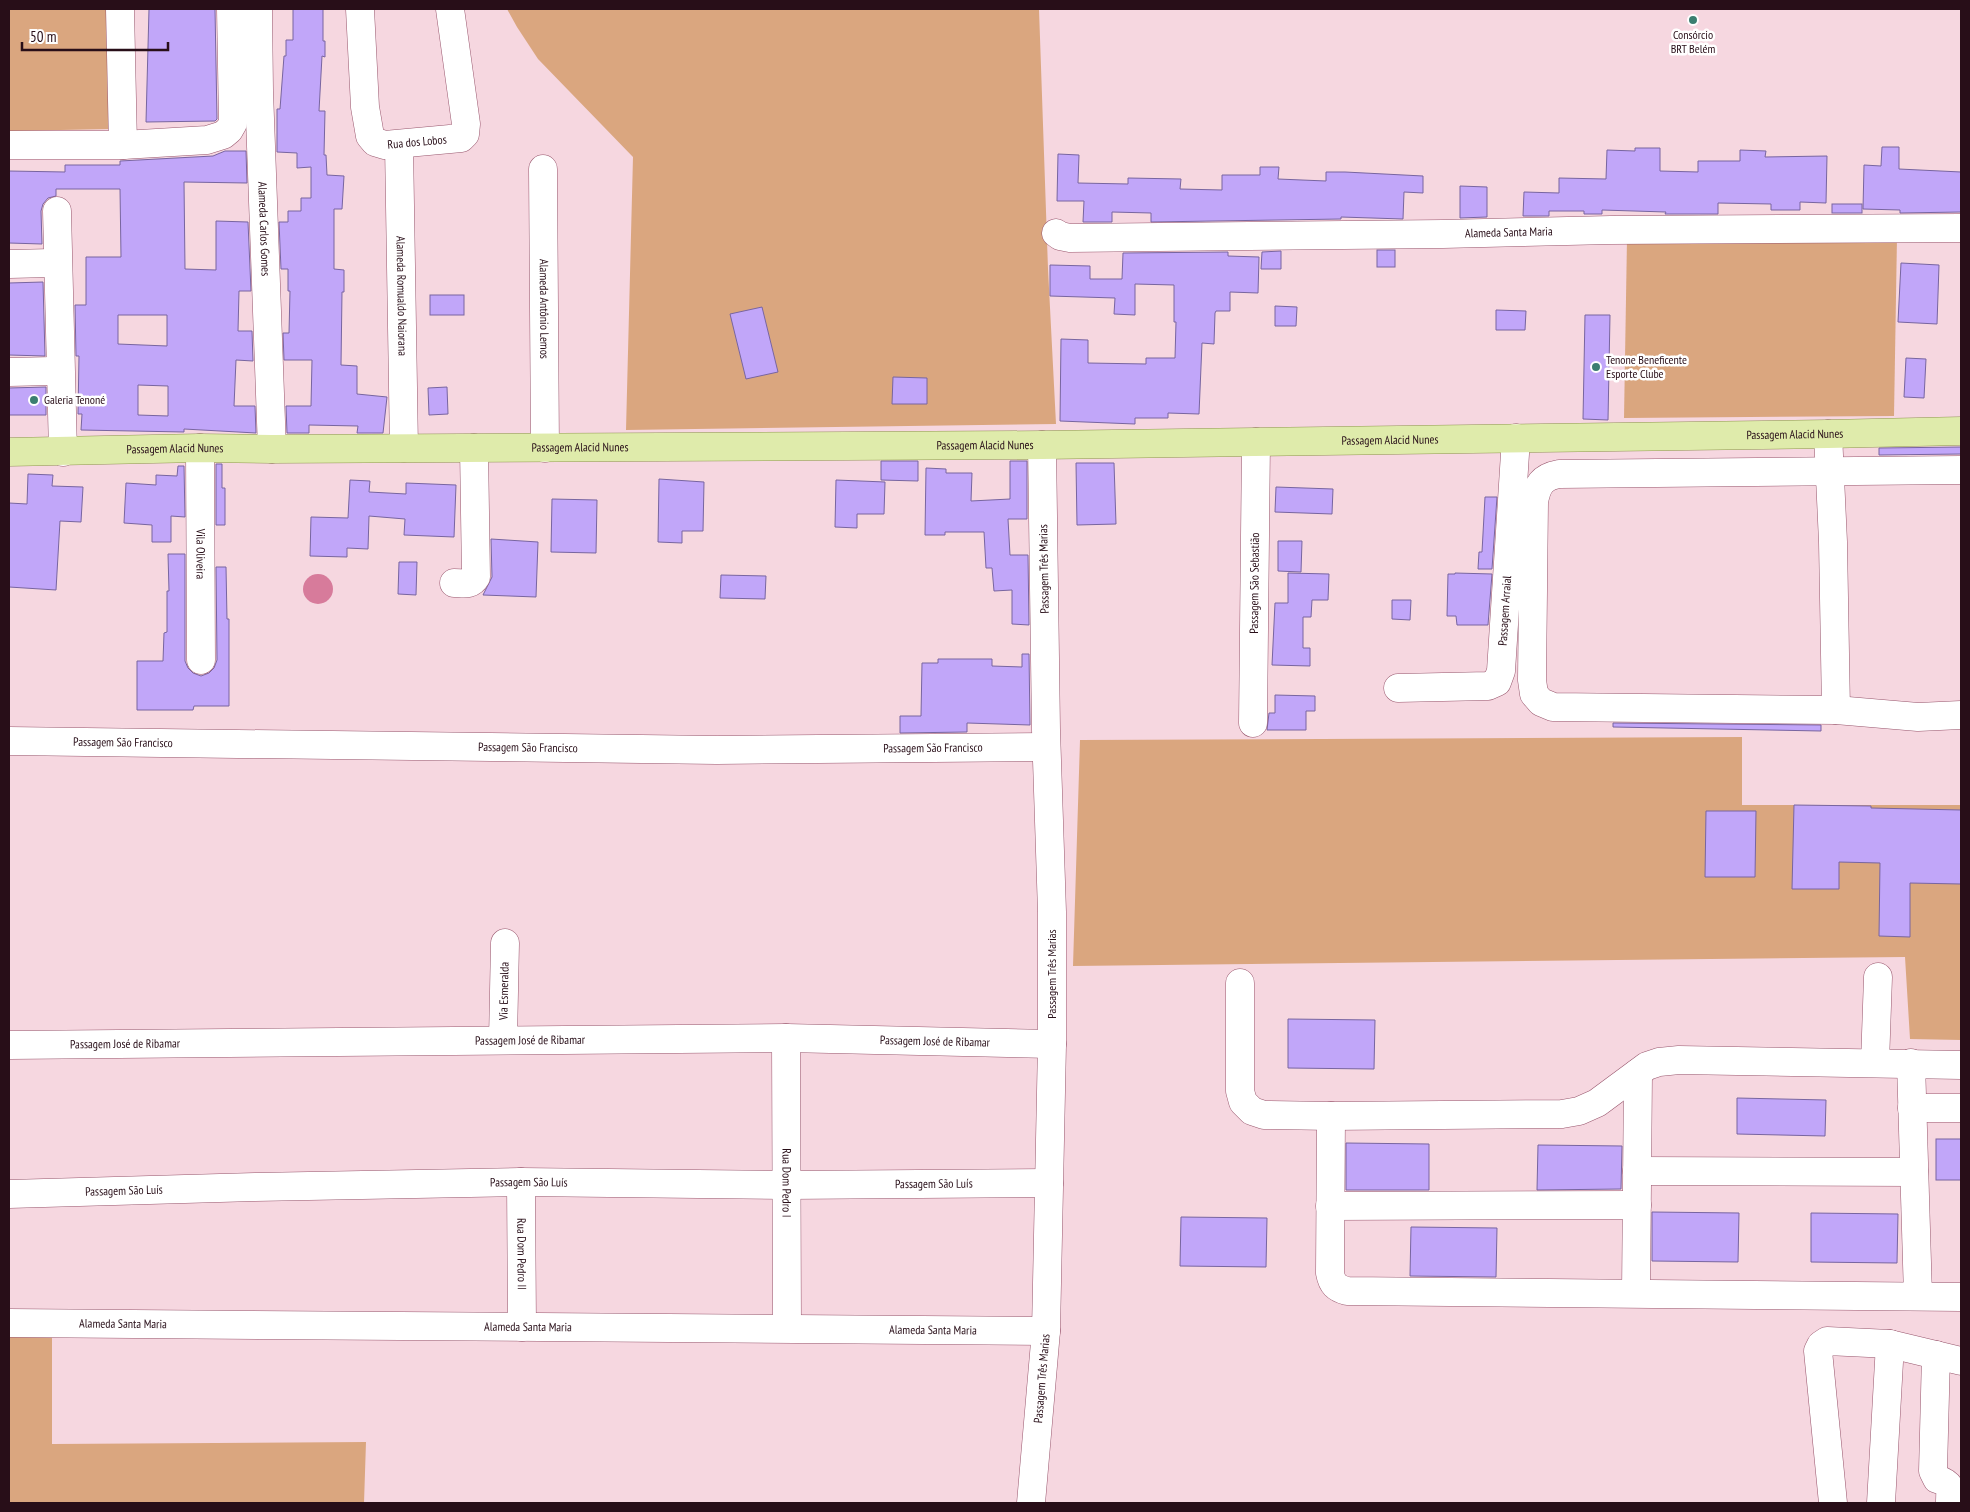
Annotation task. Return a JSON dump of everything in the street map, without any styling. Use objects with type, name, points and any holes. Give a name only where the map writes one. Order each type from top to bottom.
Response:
[{"type":"main road","name":"Passagem Alacid Nunes","points":[[9,452],[200,448],[545,448],[1256,442],[1828,434],[1961,430]]},
{"type":"street","points":[[120,9],[123,145]]},
{"type":"street","points":[[9,145],[123,145],[215,138],[229,130],[233,123],[231,9]]},
{"type":"street","name":"Alameda Carlos Gomes","points":[[258,9],[259,91],[272,449]]},
{"type":"street","name":"Rua dos Lobos","points":[[360,9],[365,107],[370,136],[379,144],[399,145],[461,138],[465,134],[466,124],[450,9]]},
{"type":"street","name":"Alameda Romualdo Naiorana","points":[[399,145],[404,448]]},
{"type":"street","name":"Alameda Antônio Lemos","points":[[544,169],[545,448]]},
{"type":"street","points":[[58,211],[64,452]]},
{"type":"street","name":"Alameda Santa Maria","points":[[1056,233],[1070,238],[1443,234],[1611,230],[1961,228]]},
{"type":"street","points":[[9,264],[52,263]]},
{"type":"street","points":[[9,372],[53,371]]},
{"type":"street","points":[[1828,434],[1833,542],[1836,710]]},
{"type":"street","name":"Passagem Arraial","points":[[1398,688],[1488,686],[1497,682],[1502,670],[1516,438]]},
{"type":"street","name":"Passagem São Sebastião","points":[[1253,723],[1256,442]]},
{"type":"street","name":"Passagem Três Marias","points":[[1031,1503],[1046,1331],[1052,1044],[1052,912],[1046,747],[1042,444]]},
{"type":"street","name":"Vila Oliveira","points":[[200,448],[201,660]]},
{"type":"street","points":[[454,583],[468,584],[473,582],[476,577],[474,448]]},
{"type":"street","points":[[1961,470],[1559,474],[1543,480],[1536,492],[1533,522],[1532,680],[1534,694],[1541,702],[1553,707],[1565,708],[1836,710],[1918,717],[1961,715]]},
{"type":"street","name":"Passagem São Francisco","points":[[9,741],[717,750],[1046,747]]},
{"type":"street","name":"Via Esmeralda","points":[[503,1040],[505,943]]},
{"type":"street","points":[[1875,1062],[1878,977]]},
{"type":"street","points":[[1240,983],[1240,1090],[1243,1102],[1252,1111],[1264,1115],[1562,1114],[1579,1111],[1597,1103],[1647,1066],[1659,1062],[1679,1060],[1961,1065]]},
{"type":"street","name":"Passagem José de Ribamar","points":[[9,1045],[786,1038],[1052,1044]]},
{"type":"street","name":"Rua Dom Pedro I","points":[[786,1038],[787,1327]]},
{"type":"street","points":[[1911,1063],[1918,1296]]},
{"type":"street","points":[[1636,1293],[1638,1073]]},
{"type":"street","points":[[1912,1108],[1961,1108]]},
{"type":"street","points":[[1331,1116],[1330,1273],[1332,1282],[1338,1288],[1347,1291],[1961,1297]]},
{"type":"street","points":[[1637,1171],[1914,1172]]},
{"type":"street","name":"Passagem São Luís","points":[[9,1194],[264,1186],[521,1182],[787,1186],[1049,1183]]},
{"type":"street","name":"Rua Dom Pedro II","points":[[521,1182],[522,1327]]},
{"type":"street","points":[[1330,1206],[1636,1205]]},
{"type":"street","name":"Alameda Santa Maria","points":[[9,1323],[787,1327],[1046,1331]]},
{"type":"street","points":[[1833,1503],[1818,1351],[1821,1345],[1827,1341],[1890,1344],[1948,1358],[1933,1471],[1937,1479],[1947,1482],[1950,1503]]},
{"type":"street","points":[[1881,1503],[1890,1344]]},
{"type":"shaded area","points":[[9,9],[125,9],[112,129],[9,131]]},
{"type":"shaded area","points":[[507,9],[1039,9],[1048,269],[1056,424],[626,430],[633,157],[538,59]]},
{"type":"shaded area","points":[[1897,237],[1894,416],[1624,418],[1627,239]]},
{"type":"shaded area","points":[[318,574],[324,575],[332,583],[332,595],[324,603],[318,604],[312,603],[304,595],[303,589],[304,583],[312,575]]},
{"type":"shaded area","points":[[1742,737],[1742,805],[1961,805],[1961,1040],[1910,1039],[1905,957],[1073,966],[1080,740]]},
{"type":"shaded area","points":[[9,1327],[52,1327],[52,1444],[366,1442],[364,1503],[9,1503]]},
{"type":"building","points":[[149,9],[215,9],[217,119],[215,121],[146,122]]},
{"type":"building","points":[[293,9],[323,9],[325,57],[322,56],[319,111],[325,111],[324,155],[326,155],[327,175],[344,176],[342,209],[334,209],[334,269],[344,270],[341,365],[357,366],[357,394],[387,397],[383,433],[357,433],[358,426],[309,425],[309,433],[287,433],[286,406],[311,406],[312,360],[284,360],[283,333],[289,333],[290,291],[288,291],[288,269],[281,269],[279,222],[288,222],[288,211],[301,211],[301,198],[311,198],[311,167],[297,168],[297,153],[277,152],[277,109],[280,109],[286,40],[293,40]]},
{"type":"building","points":[[1882,147],[1899,147],[1899,169],[1961,172],[1961,212],[1900,213],[1900,210],[1863,209],[1864,165],[1881,166]]},
{"type":"building","points":[[1635,148],[1660,148],[1660,171],[1698,172],[1698,161],[1740,161],[1740,150],[1766,151],[1765,157],[1827,156],[1826,203],[1800,202],[1800,210],[1771,210],[1771,204],[1718,203],[1718,214],[1665,214],[1666,212],[1602,210],[1602,214],[1584,214],[1584,211],[1549,211],[1549,216],[1523,216],[1524,192],[1559,193],[1559,178],[1606,179],[1607,150],[1635,151]]},
{"type":"building","points":[[225,151],[246,151],[247,183],[184,182],[185,269],[216,270],[216,221],[248,222],[251,291],[239,291],[238,331],[252,331],[253,361],[236,360],[234,406],[255,406],[256,433],[184,429],[184,432],[81,430],[82,414],[78,414],[79,356],[76,356],[75,305],[86,305],[86,257],[121,257],[120,189],[56,189],[56,196],[48,198],[43,204],[41,211],[42,244],[9,243],[9,171],[65,172],[65,165],[120,165],[120,161],[213,156]],"holes":[[[118,315],[167,315],[167,346],[118,344]],[[138,385],[168,386],[168,416],[138,415]]]},
{"type":"building","points":[[1058,154],[1079,155],[1078,183],[1128,184],[1128,178],[1181,179],[1180,189],[1222,190],[1222,175],[1260,175],[1260,167],[1279,167],[1278,179],[1326,181],[1326,172],[1423,176],[1423,193],[1404,192],[1403,219],[1341,217],[1341,219],[1151,222],[1151,213],[1112,212],[1112,222],[1083,222],[1084,201],[1057,201]]},
{"type":"building","points":[[1460,186],[1487,187],[1487,217],[1460,218]]},
{"type":"building","points":[[1832,204],[1862,204],[1862,213],[1832,213]]},
{"type":"building","points":[[1377,250],[1395,250],[1395,267],[1377,267]]},
{"type":"building","points":[[1281,251],[1281,269],[1261,269],[1262,252]]},
{"type":"building","points":[[1228,252],[1228,256],[1259,257],[1258,293],[1230,292],[1230,311],[1216,311],[1215,313],[1214,344],[1202,343],[1199,414],[1168,413],[1168,418],[1135,418],[1135,424],[1060,421],[1061,339],[1088,340],[1088,363],[1146,364],[1146,358],[1175,358],[1174,285],[1135,284],[1135,315],[1114,314],[1115,298],[1050,296],[1050,265],[1090,266],[1090,279],[1122,279],[1123,253]]},
{"type":"building","points":[[1901,263],[1939,265],[1937,324],[1898,322]]},
{"type":"building","points":[[43,282],[45,356],[9,355],[9,283]]},
{"type":"building","points":[[430,295],[464,295],[464,315],[430,315]]},
{"type":"building","points":[[1275,306],[1297,307],[1296,326],[1275,326]]},
{"type":"building","points":[[762,307],[778,372],[746,379],[730,314]]},
{"type":"building","points":[[1496,310],[1526,311],[1525,330],[1496,330]]},
{"type":"building","name":"Tenone Beneficente Esporte Clube","points":[[1585,315],[1610,315],[1608,420],[1583,419]]},
{"type":"building","points":[[1906,358],[1926,359],[1924,398],[1904,397]]},
{"type":"building","points":[[893,377],[927,378],[927,404],[892,404]]},
{"type":"building","name":"Galeria Tenoné","points":[[46,387],[46,415],[9,415],[9,388]]},
{"type":"building","points":[[447,387],[448,414],[429,415],[428,388]]},
{"type":"building","points":[[1961,447],[1961,454],[1879,455],[1879,448]]},
{"type":"building","points":[[881,461],[918,461],[918,481],[881,480]]},
{"type":"building","points":[[1010,461],[1027,461],[1027,519],[1008,519],[1010,555],[1028,555],[1029,625],[1012,624],[1012,590],[994,591],[992,568],[986,568],[984,532],[945,532],[945,535],[925,535],[926,468],[946,469],[946,473],[972,473],[971,501],[1010,499]]},
{"type":"building","points":[[1076,463],[1114,463],[1116,524],[1077,525]]},
{"type":"building","points":[[216,464],[222,464],[222,488],[225,488],[225,525],[216,525]]},
{"type":"building","points":[[178,466],[184,466],[185,517],[171,516],[171,542],[152,542],[152,525],[124,523],[126,483],[156,485],[156,475],[177,476]]},
{"type":"building","points":[[28,474],[53,475],[52,486],[83,487],[81,522],[60,521],[56,590],[9,587],[9,503],[27,504]]},
{"type":"building","points":[[659,479],[704,482],[703,531],[682,531],[682,543],[658,542]]},
{"type":"building","points":[[350,480],[370,481],[369,492],[406,494],[406,483],[456,485],[454,537],[404,535],[405,519],[369,516],[368,549],[347,548],[347,557],[310,556],[311,517],[348,518]]},
{"type":"building","points":[[836,480],[885,482],[884,514],[857,514],[857,528],[835,527]]},
{"type":"building","points":[[1276,487],[1333,489],[1332,514],[1275,512]]},
{"type":"building","points":[[1485,497],[1497,497],[1492,569],[1478,569],[1479,552],[1482,552]]},
{"type":"building","points":[[552,499],[597,500],[596,553],[551,552]]},
{"type":"building","points":[[491,539],[538,542],[536,597],[483,595],[492,577]]},
{"type":"building","points":[[1278,541],[1302,541],[1301,572],[1278,571]]},
{"type":"building","points":[[168,554],[185,554],[185,661],[193,673],[201,676],[209,673],[214,668],[217,660],[216,567],[226,567],[227,619],[229,619],[229,706],[194,706],[193,710],[137,710],[137,661],[163,661],[164,633],[167,632],[167,591],[169,591]]},
{"type":"building","points":[[399,562],[417,562],[416,595],[398,594]]},
{"type":"building","points":[[1288,573],[1329,574],[1328,600],[1312,600],[1311,617],[1303,617],[1303,648],[1310,648],[1310,666],[1272,665],[1275,603],[1288,603]]},
{"type":"building","points":[[1448,574],[1492,574],[1488,625],[1457,625],[1456,616],[1447,616]]},
{"type":"building","points":[[721,575],[766,576],[765,599],[720,598]]},
{"type":"building","points":[[1392,600],[1411,600],[1410,620],[1392,619]]},
{"type":"building","points":[[1022,654],[1029,654],[1030,725],[967,723],[967,732],[900,733],[900,716],[921,716],[922,663],[938,663],[938,659],[992,659],[992,666],[1022,667]]},
{"type":"building","points":[[1275,695],[1315,696],[1315,711],[1306,711],[1306,730],[1267,730],[1269,713],[1275,713]]},
{"type":"building","points":[[1613,723],[1821,725],[1821,731],[1613,727]]},
{"type":"building","points":[[1794,805],[1961,810],[1961,884],[1910,883],[1910,937],[1879,936],[1880,863],[1839,862],[1839,889],[1792,889]]},
{"type":"building","points":[[1706,811],[1756,811],[1755,877],[1705,877]]},
{"type":"building","points":[[1288,1019],[1375,1020],[1374,1069],[1288,1068]]},
{"type":"building","points":[[1737,1098],[1826,1100],[1825,1136],[1737,1134]]},
{"type":"building","points":[[1936,1139],[1961,1139],[1961,1180],[1936,1180]]},
{"type":"building","points":[[1346,1143],[1429,1144],[1429,1190],[1346,1190]]},
{"type":"building","points":[[1538,1145],[1622,1146],[1621,1189],[1537,1190]]},
{"type":"building","points":[[1652,1212],[1739,1213],[1738,1262],[1652,1261]]},
{"type":"building","points":[[1811,1213],[1898,1214],[1897,1263],[1811,1262]]},
{"type":"building","points":[[1181,1217],[1267,1218],[1266,1267],[1180,1266]]},
{"type":"building","points":[[1411,1227],[1497,1228],[1496,1277],[1410,1276]]},
{"type":"place","name":"Consórcio BRT Belém","points":[[1693,20]]},
{"type":"place","name":"Tenone Beneficente Esporte Clube","points":[[1596,367]]},
{"type":"place","name":"Galeria Tenoné","points":[[34,400]]}]
